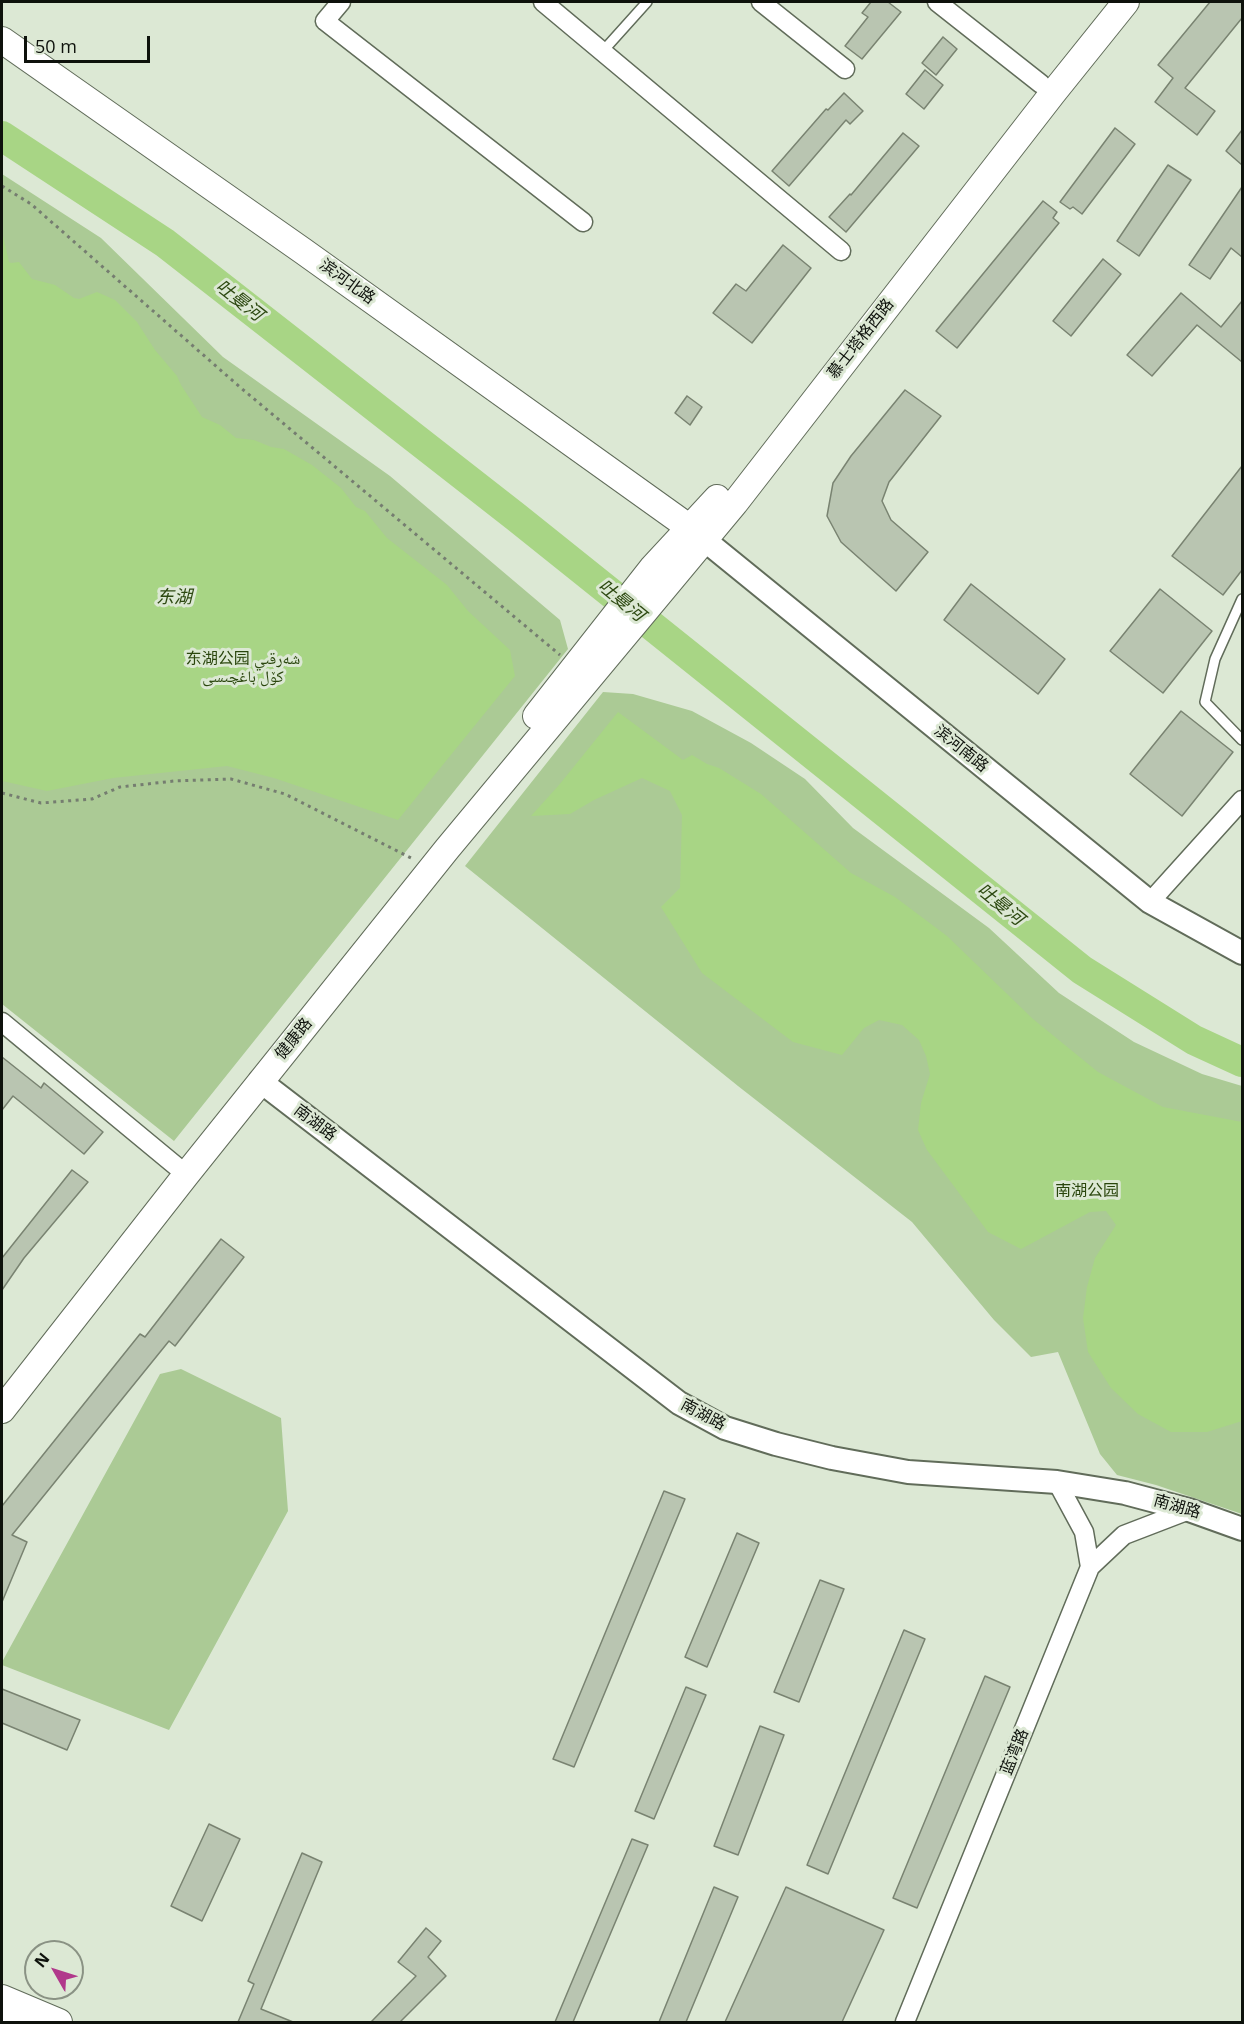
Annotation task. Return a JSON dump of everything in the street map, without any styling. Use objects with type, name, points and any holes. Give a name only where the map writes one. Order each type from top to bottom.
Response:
[{"type":"main road","name":"慕士塔格西路","points":[[698,534],[722,492],[1106,2]]},
{"type":"main road","name":"慕士塔格西路","points":[[582,668],[661,573],[698,534],[1126,2]]},
{"type":"main road","name":"滨河北路","points":[[2,40],[303,251],[698,534]]},
{"type":"main road","name":"健康路","points":[[2,1387],[419,862],[582,668]]},
{"type":"main road","name":"健康路","points":[[2,1410],[447,849],[582,668]]},
{"type":"main road","points":[[2,1998],[59,2022]]},
{"type":"main road","points":[[2,2018],[12,2022]]},
{"type":"street","points":[[341,2],[325,21],[583,222]]},
{"type":"street","points":[[543,2],[841,251]]},
{"type":"street","points":[[761,2],[845,69]]},
{"type":"street","points":[[937,2],[1041,84]]},
{"type":"street","name":"滨河南路","points":[[698,534],[1150,902],[1242,953]]},
{"type":"street","points":[[1150,902],[1242,800]]},
{"type":"street","points":[[2,1022],[176,1167]]},
{"type":"street","name":"南湖路","points":[[260,1082],[679,1403],[725,1428],[832,1458],[908,1472],[1058,1482],[1125,1493],[1189,1510],[1242,1529]]},
{"type":"street","points":[[1058,1482],[1084,1532],[1090,1567]]},
{"type":"street","points":[[1090,1567],[1124,1536],[1189,1510]]},
{"type":"street","name":"蓝湾路","points":[[905,2022],[1090,1567]]},
{"type":"lane","points":[[603,51],[647,2]]},
{"type":"lane","points":[[1242,599],[1215,659],[1206,702],[1242,740]]},
{"type":"path","points":[[2,186],[31,204],[241,388],[582,668]]},
{"type":"path","points":[[2,793],[41,803],[92,799],[120,787],[174,781],[231,779],[285,794],[419,862]]},
{"type":"green space","name":"东湖公园 شەرقىي كۆل باغچىسى","points":[[2,174],[101,238],[223,357],[390,476],[560,620],[568,649],[174,1141],[2,1004]]},
{"type":"green space","name":"南湖公园","points":[[603,692],[633,694],[692,711],[751,743],[805,779],[853,828],[989,928],[1059,993],[1134,1042],[1202,1074],[1242,1086],[1242,1514],[1156,1485],[1117,1475],[1100,1454],[1058,1352],[1031,1357],[994,1320],[912,1222],[738,1086],[465,866]]},
{"type":"green space","points":[[181,1369],[281,1418],[288,1511],[169,1730],[2,1665],[2,1662],[160,1374]]},
{"type":"water","name":"东湖","points":[[2,231],[9,262],[19,262],[32,279],[55,285],[74,298],[79,299],[97,292],[115,300],[137,322],[155,350],[177,376],[202,417],[220,425],[236,438],[254,440],[271,447],[284,449],[312,465],[341,488],[356,507],[365,511],[387,538],[447,585],[468,611],[510,650],[515,676],[398,820],[274,778],[227,766],[113,778],[47,791],[2,781]]},
{"type":"water","points":[[618,712],[683,760],[692,755],[719,768],[761,794],[851,873],[895,897],[947,936],[1033,1019],[1098,1072],[1163,1107],[1242,1122],[1242,1421],[1207,1432],[1171,1432],[1138,1414],[1111,1388],[1088,1352],[1083,1318],[1087,1287],[1095,1258],[1116,1225],[1106,1211],[1090,1212],[1021,1249],[988,1232],[927,1150],[918,1130],[921,1103],[930,1074],[919,1040],[902,1025],[879,1020],[864,1028],[842,1055],[793,1042],[702,973],[661,907],[680,888],[682,815],[670,791],[642,778],[570,814],[531,816]]},
{"type":"building","points":[[871,2],[888,2],[901,12],[862,59],[845,46],[868,17],[862,13]]},
{"type":"building","points":[[1210,2],[1242,2],[1242,18],[1185,88],[1215,111],[1197,135],[1155,102],[1173,78],[1158,65]]},
{"type":"building","points":[[943,37],[957,49],[936,75],[922,63]]},
{"type":"building","points":[[925,70],[943,85],[924,109],[906,94]]},
{"type":"building","points":[[844,93],[863,111],[850,124],[846,120],[789,186],[772,171],[826,109],[828,110]]},
{"type":"building","points":[[1115,128],[1135,144],[1082,214],[1073,207],[1070,209],[1060,202]]},
{"type":"building","points":[[1242,130],[1242,165],[1226,151]]},
{"type":"building","points":[[903,133],[919,146],[846,232],[829,217],[851,195]]},
{"type":"building","points":[[1168,165],[1191,180],[1139,256],[1117,241]]},
{"type":"building","points":[[1242,187],[1242,257],[1231,248],[1210,279],[1189,265]]},
{"type":"building","points":[[1043,201],[1057,212],[1053,218],[1059,223],[957,348],[936,331]]},
{"type":"building","points":[[783,245],[811,268],[752,343],[713,313],[736,284],[746,291]]},
{"type":"building","points":[[1103,259],[1121,274],[1071,336],[1053,321]]},
{"type":"building","points":[[1181,293],[1221,327],[1242,301],[1242,362],[1197,325],[1152,376],[1127,355]]},
{"type":"building","points":[[905,390],[941,416],[889,482],[882,501],[891,520],[928,552],[896,591],[841,542],[827,516],[833,483],[851,456]]},
{"type":"building","points":[[687,396],[702,407],[690,425],[675,413]]},
{"type":"building","points":[[1242,466],[1242,570],[1223,595],[1172,556]]},
{"type":"building","points":[[971,584],[1065,659],[1038,694],[944,620]]},
{"type":"building","points":[[1160,589],[1212,631],[1163,693],[1110,651]]},
{"type":"building","points":[[1181,711],[1233,752],[1182,816],[1130,774]]},
{"type":"building","points":[[2,1057],[41,1088],[44,1083],[103,1132],[84,1154],[13,1096],[2,1110]]},
{"type":"building","points":[[72,1170],[88,1182],[24,1258],[2,1290],[2,1258]]},
{"type":"building","points":[[221,1239],[244,1257],[175,1346],[169,1341],[12,1535],[27,1542],[2,1602],[2,1506],[140,1334],[145,1337]]},
{"type":"building","points":[[664,1491],[685,1499],[574,1767],[553,1759]]},
{"type":"building","points":[[737,1533],[759,1543],[707,1667],[685,1657]]},
{"type":"building","points":[[820,1580],[844,1589],[799,1702],[774,1692]]},
{"type":"building","points":[[904,1630],[925,1639],[828,1874],[807,1865]]},
{"type":"building","points":[[985,1676],[1010,1687],[917,1908],[893,1898]]},
{"type":"building","points":[[686,1687],[706,1695],[654,1819],[635,1811]]},
{"type":"building","points":[[2,1689],[80,1720],[67,1750],[2,1723]]},
{"type":"building","points":[[760,1726],[784,1735],[738,1855],[714,1846]]},
{"type":"building","points":[[209,1824],[240,1839],[202,1921],[171,1906]]},
{"type":"building","points":[[632,1839],[648,1845],[573,2022],[555,2022]]},
{"type":"building","points":[[302,1853],[322,1862],[261,2009],[293,2022],[238,2022],[254,1984],[248,1981]]},
{"type":"building","points":[[714,1887],[738,1897],[686,2022],[659,2022]]},
{"type":"building","points":[[786,1887],[884,1930],[842,2022],[725,2022]]},
{"type":"building","points":[[426,1928],[441,1941],[428,1957],[446,1976],[400,2022],[371,2022],[416,1976],[398,1962]]},
{"type":"waterway","name":"吐曼河","points":[[2,136],[165,243],[516,517],[1082,970],[1194,1040],[1242,1062]]}]
